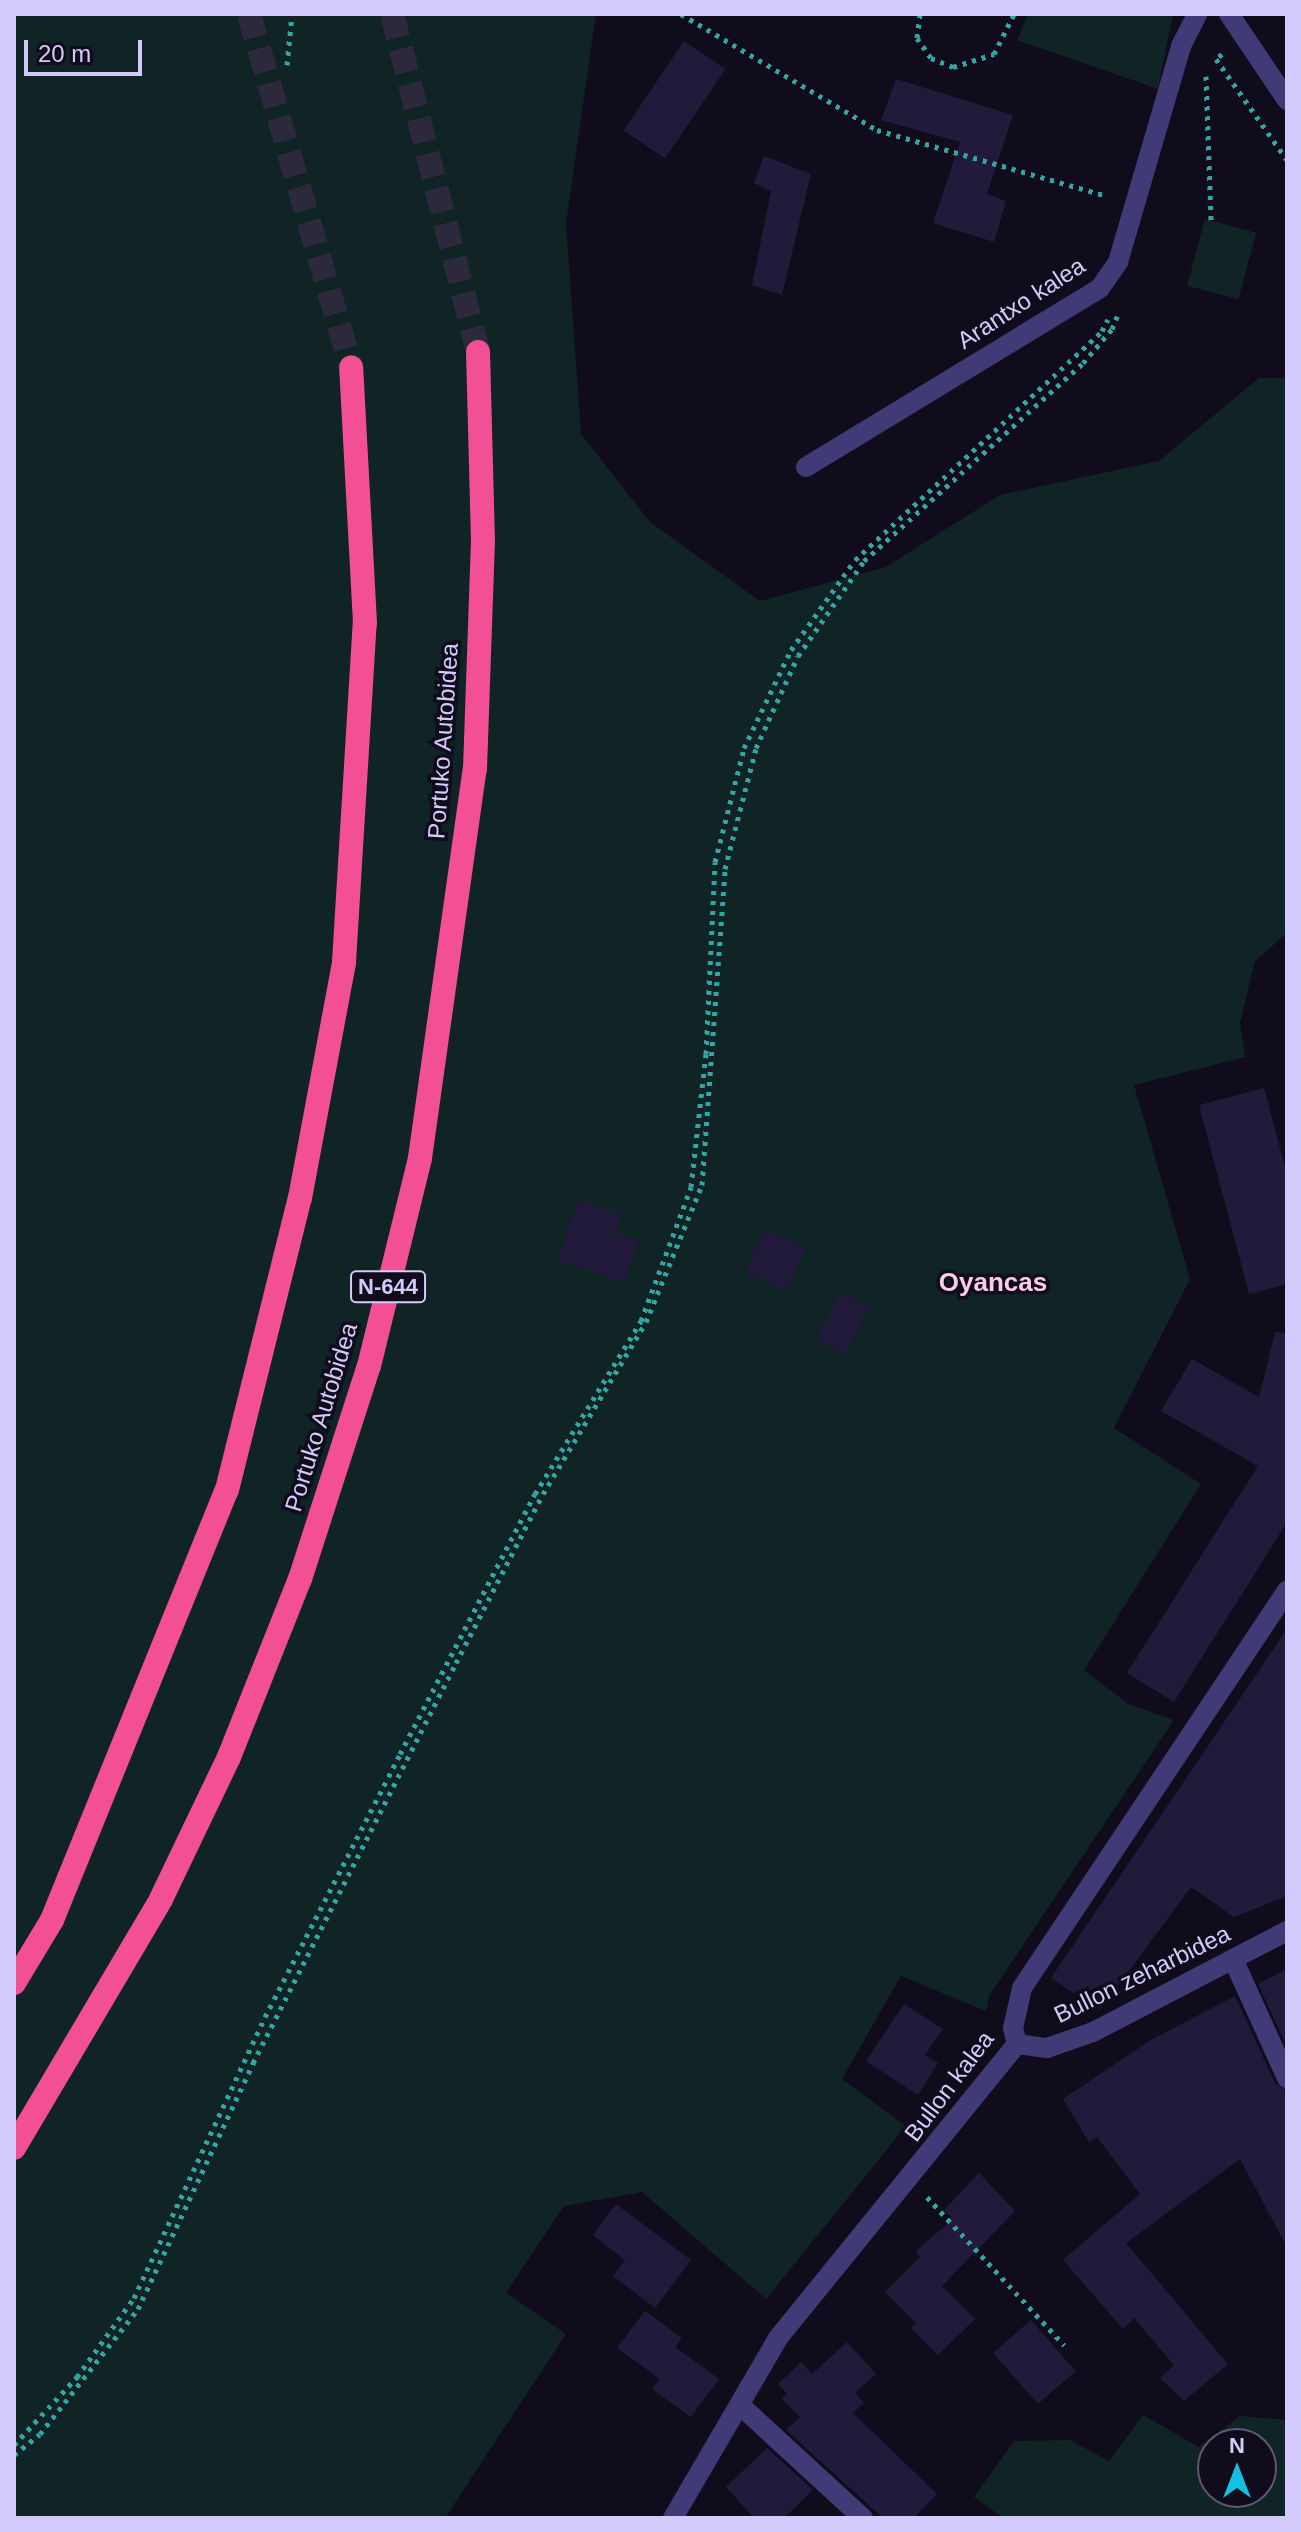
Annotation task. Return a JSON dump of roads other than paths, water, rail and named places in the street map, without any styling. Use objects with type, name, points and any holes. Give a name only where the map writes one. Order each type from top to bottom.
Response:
[{"type":"highway","name":"Portuko Autobidea","points":[[14,2148],[161,1899],[229,1757],[300,1579],[369,1366],[420,1158],[475,769],[483,542],[478,352]]},
{"type":"highway","points":[[14,1983],[52,1920],[227,1490],[300,1198],[346,931],[365,623],[351,367]]},
{"type":"street","name":"Arantxo kalea","points":[[806,467],[1100,288],[1118,262],[1137,206],[1181,46],[1197,14]]},
{"type":"street","points":[[1229,14],[1287,100]]},
{"type":"street","name":"Bullon kalea","points":[[673,2518],[778,2338],[1017,2044],[1013,2028],[1022,1988],[1287,1590]]},
{"type":"street","name":"Bullon zeharbidea","points":[[1017,2044],[1047,2048],[1093,2032],[1287,1931]]},
{"type":"street","points":[[1233,1959],[1287,2078]]},
{"type":"street","points":[[741,2406],[863,2518]]},
{"type":"tunnel","points":[[249,14],[351,367]]},
{"type":"tunnel","points":[[392,14],[478,352]]},
{"type":"district","name":"Oyancas","points":[[993,1283]]}]
